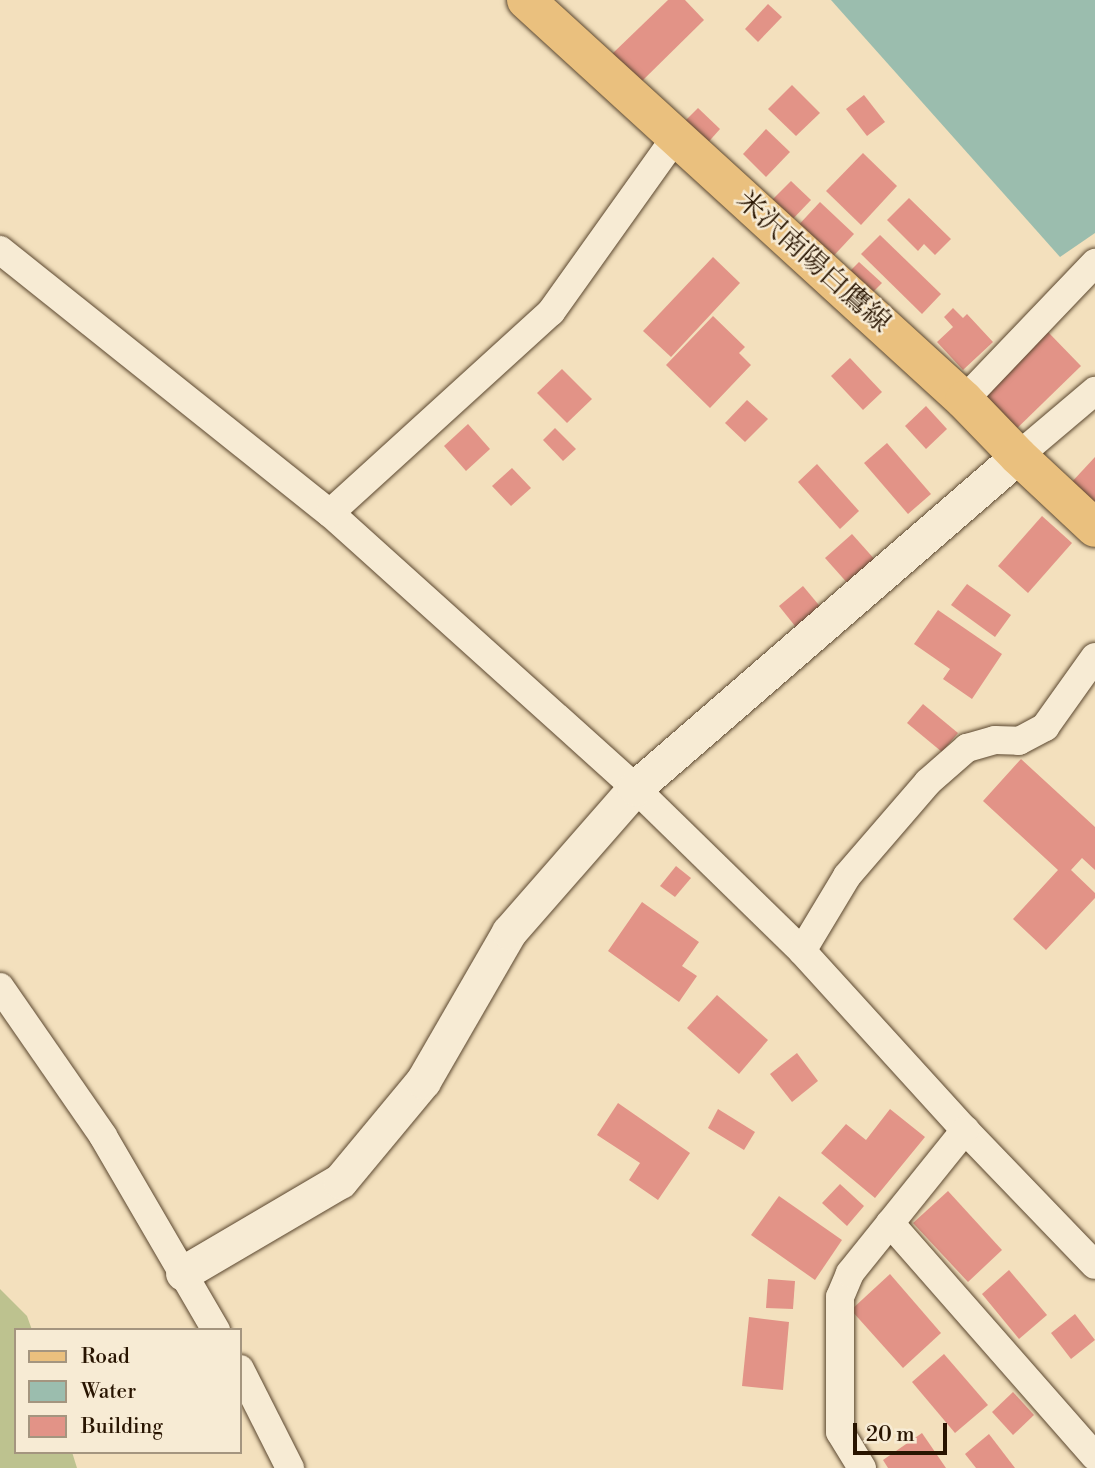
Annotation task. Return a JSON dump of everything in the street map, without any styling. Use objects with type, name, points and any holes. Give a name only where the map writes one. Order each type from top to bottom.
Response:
[{"type":"main road","name":"米沢南陽白鷹線","points":[[545,6],[676,137],[964,400],[1018,456],[1095,528]]},
{"type":"street","points":[[330,513],[551,312],[676,137]]},
{"type":"street","points":[[0,250],[330,513],[635,788],[802,950],[965,1130],[1095,1265]]},
{"type":"street","points":[[964,400],[1095,263]]},
{"type":"street","points":[[183,1273],[340,1181],[424,1081],[509,932],[635,788],[1095,391]]},
{"type":"street","points":[[802,950],[847,876],[928,782],[967,748],[995,740],[1018,741],[1045,727],[1095,657]]},
{"type":"street","points":[[0,987],[103,1136],[215,1328]]},
{"type":"street","points":[[862,1468],[840,1432],[840,1297],[850,1273],[965,1130]]},
{"type":"street","points":[[890,1223],[1095,1456]]},
{"type":"street","points":[[242,1373],[290,1468]]},
{"type":"green space","points":[[0,1289],[27,1316],[31,1328],[14,1328],[14,1454],[73,1454],[77,1468],[0,1468]]},
{"type":"water","points":[[831,0],[1095,0],[1095,233],[1060,257]]},
{"type":"building","points":[[668,0],[685,0],[704,20],[640,83],[612,54]]},
{"type":"building","points":[[768,4],[782,17],[758,42],[745,29]]},
{"type":"building","points":[[792,85],[820,113],[796,136],[768,109]]},
{"type":"building","points":[[864,95],[885,122],[867,136],[846,109]]},
{"type":"building","points":[[698,108],[720,129],[704,147],[681,125]]},
{"type":"building","points":[[766,129],[790,152],[766,177],[743,154]]},
{"type":"building","points":[[863,153],[897,186],[861,225],[826,191]]},
{"type":"building","points":[[791,181],[811,200],[788,224],[768,204]]},
{"type":"building","points":[[909,198],[951,239],[935,255],[924,244],[918,251],[887,220]]},
{"type":"building","points":[[820,202],[854,234],[826,264],[793,231]]},
{"type":"building","points":[[880,235],[941,294],[922,314],[861,254]]},
{"type":"building","points":[[713,257],[740,283],[671,357],[643,331]]},
{"type":"building","points":[[859,262],[882,283],[869,296],[846,275]]},
{"type":"building","points":[[953,308],[963,318],[967,314],[993,342],[963,370],[937,342],[953,327],[944,317]]},
{"type":"building","points":[[713,316],[745,347],[739,353],[751,365],[710,408],[666,365]]},
{"type":"building","points":[[1048,332],[1081,366],[1010,435],[977,400]]},
{"type":"building","points":[[850,358],[882,392],[863,410],[831,376]]},
{"type":"building","points":[[562,369],[592,399],[567,423],[537,393]]},
{"type":"building","points":[[747,400],[768,419],[745,442],[725,423]]},
{"type":"building","points":[[926,406],[947,429],[926,449],[905,426]]},
{"type":"building","points":[[468,424],[490,449],[466,471],[444,446]]},
{"type":"building","points":[[555,428],[576,449],[563,461],[543,440]]},
{"type":"building","points":[[887,443],[931,494],[908,514],[864,463]]},
{"type":"building","points":[[1095,457],[1095,510],[1069,485]]},
{"type":"building","points":[[817,464],[859,511],[840,529],[798,482]]},
{"type":"building","points":[[512,468],[531,488],[511,506],[492,486]]},
{"type":"building","points":[[1042,516],[1072,543],[1028,593],[998,566]]},
{"type":"building","points":[[852,534],[885,571],[858,595],[825,558]]},
{"type":"building","points":[[967,584],[1011,615],[995,637],[951,605]]},
{"type":"building","points":[[803,586],[828,616],[803,636],[779,606]]},
{"type":"building","points":[[938,610],[1002,654],[972,699],[943,679],[950,669],[914,644]]},
{"type":"building","points":[[923,704],[958,733],[942,752],[907,723]]},
{"type":"building","points":[[1021,759],[1095,827],[1095,870],[1082,858],[1071,870],[1095,893],[1095,898],[1046,950],[1013,919],[1058,870],[983,801]]},
{"type":"building","points":[[676,866],[691,878],[675,897],[660,886]]},
{"type":"building","points":[[642,902],[699,942],[682,966],[697,976],[679,1002],[608,951]]},
{"type":"building","points":[[717,995],[768,1040],[739,1074],[687,1028]]},
{"type":"building","points":[[797,1053],[818,1081],[792,1102],[770,1074]]},
{"type":"building","points":[[618,1103],[690,1153],[658,1200],[629,1180],[640,1163],[597,1135]]},
{"type":"building","points":[[718,1109],[755,1132],[744,1150],[708,1128]]},
{"type":"building","points":[[890,1109],[925,1137],[875,1198],[821,1153],[846,1124],[866,1140]]},
{"type":"building","points":[[840,1184],[864,1206],[847,1226],[822,1203]]},
{"type":"building","points":[[948,1191],[1002,1250],[968,1282],[913,1223]]},
{"type":"building","points":[[779,1196],[842,1240],[815,1280],[751,1235]]},
{"type":"building","points":[[1009,1270],[1047,1315],[1019,1339],[982,1294]]},
{"type":"building","points":[[890,1274],[941,1333],[903,1368],[851,1310]]},
{"type":"building","points":[[768,1279],[795,1281],[793,1309],[766,1308]]},
{"type":"building","points":[[1075,1314],[1095,1340],[1071,1359],[1051,1333]]},
{"type":"building","points":[[749,1317],[789,1322],[783,1390],[742,1386]]},
{"type":"building","points":[[944,1354],[988,1405],[955,1433],[912,1382]]},
{"type":"building","points":[[1013,1392],[1034,1415],[1013,1435],[992,1412]]},
{"type":"building","points":[[922,1433],[946,1468],[888,1468],[883,1460]]},
{"type":"building","points":[[989,1434],[1015,1468],[976,1468],[965,1454]]}]
